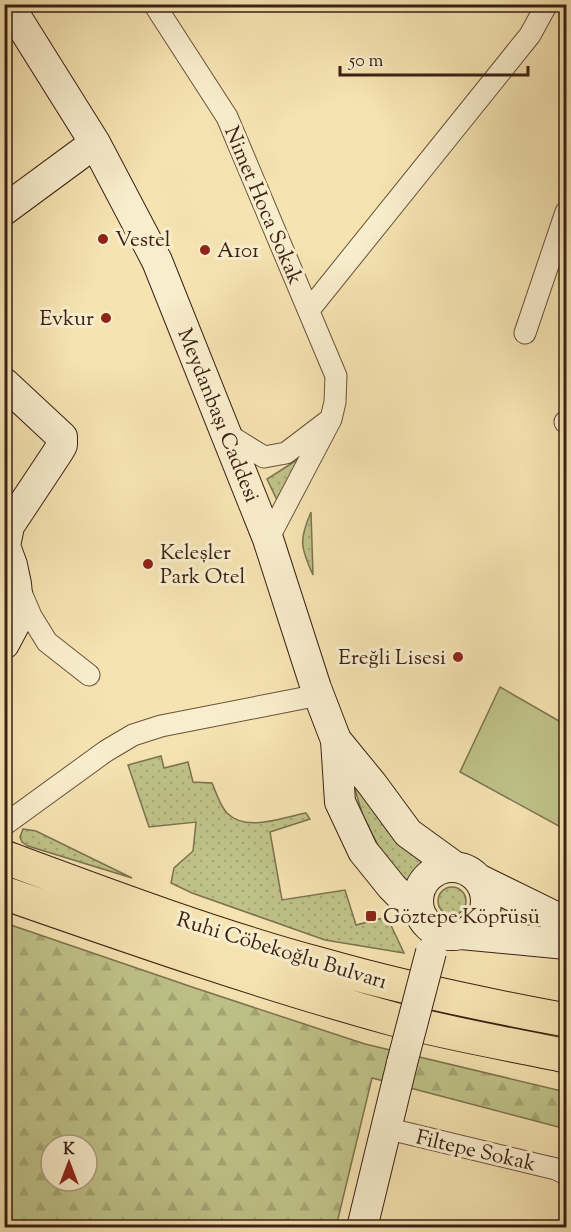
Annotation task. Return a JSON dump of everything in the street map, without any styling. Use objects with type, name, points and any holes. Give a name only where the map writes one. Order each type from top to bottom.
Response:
[{"type":"main road","name":"Meydanbaşı Caddesi","points":[[8,4],[95,143],[157,261],[268,539],[336,740],[340,802],[363,851],[392,887],[438,934]]},
{"type":"main road","name":"Meydanbaşı Caddesi","points":[[4,29],[71,103]]},
{"type":"main road","points":[[4,210],[95,143]]},
{"type":"main road","points":[[4,383],[62,437],[62,445],[58,452],[9,526],[5,546],[12,565],[10,592],[18,621],[4,644]]},
{"type":"main road","name":"Meydanbaşı Caddesi","points":[[336,740],[408,833],[467,873],[567,921]]},
{"type":"main road","name":"Ruhi Cöbekoğlu Bulvarı","points":[[4,856],[190,923],[321,965],[418,990],[567,1020]]},
{"type":"main road","points":[[438,934],[471,929],[480,921],[487,900],[484,888],[467,873],[445,867],[427,878],[418,897],[419,908],[438,934],[567,944]]},
{"type":"main road","name":"Ruhi Cöbekoğlu Bulvarı","points":[[4,893],[177,953],[351,1007],[433,1029],[567,1056]]},
{"type":"main road","points":[[362,1227],[385,1128],[438,934]]},
{"type":"street","name":"Nimet Hoca Sokak","points":[[154,4],[227,117],[336,376],[335,402],[331,419],[268,539]]},
{"type":"street","points":[[309,310],[530,35],[547,4]]},
{"type":"street","points":[[525,333],[567,212]]},
{"type":"street","points":[[227,434],[264,457],[286,453],[331,419]]},
{"type":"street","points":[[10,592],[31,616],[47,642],[89,675]]},
{"type":"street","points":[[4,825],[106,751],[133,735],[161,726],[319,695]]},
{"type":"street","name":"Filtepe Sokak","points":[[385,1128],[556,1169],[567,1174]]},
{"type":"green space","points":[[308,453],[277,500],[267,479]]},
{"type":"green space","points":[[311,512],[313,575],[303,550],[304,530]]},
{"type":"green space","points":[[500,687],[566,725],[566,830],[460,772]]},
{"type":"green space","points":[[161,756],[164,768],[188,762],[193,782],[212,783],[222,807],[235,819],[255,823],[306,813],[310,819],[270,832],[282,900],[345,890],[356,925],[387,917],[404,953],[325,940],[192,893],[171,883],[174,868],[193,851],[196,822],[149,827],[128,765]]},
{"type":"green space","points":[[349,770],[426,863],[409,889],[387,863],[363,816]]},
{"type":"green space","points":[[23,829],[36,831],[132,878],[28,846],[22,842],[20,837]]},
{"type":"green space","points":[[452,887],[462,891],[466,901],[462,911],[452,915],[442,911],[438,901],[442,891]]},
{"type":"green space","points":[[500,903],[566,930],[492,928]]},
{"type":"green space","points":[[5,923],[365,1044],[566,1092],[566,1129],[372,1078],[336,1227],[5,1228]]},
{"type":"place","name":"Vestel","points":[[103,239]]},
{"type":"place","name":"A101","points":[[205,250]]},
{"type":"place","name":"Evkur","points":[[106,318]]},
{"type":"place","name":"Keleşler Park Otel","points":[[148,564]]},
{"type":"place","name":"Ereğli Lisesi","points":[[458,657]]},
{"type":"place","name":"Göztepe Köprüsü","points":[[371,916]]}]
